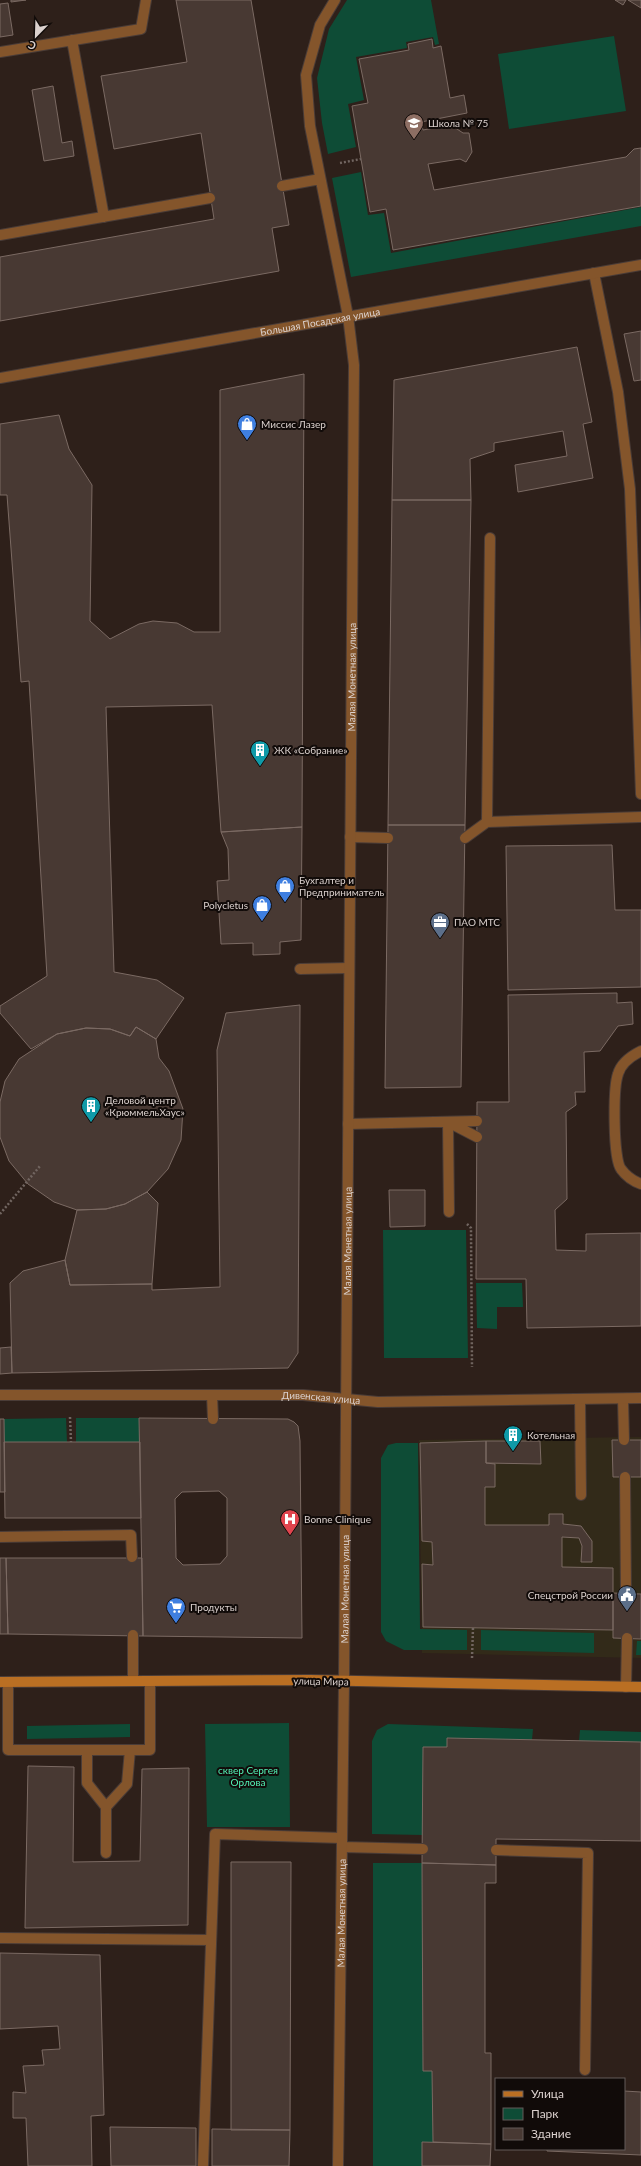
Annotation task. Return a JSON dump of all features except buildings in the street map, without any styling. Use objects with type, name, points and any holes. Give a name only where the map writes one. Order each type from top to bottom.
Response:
[{"type":"street","points":[[0,52],[141,29],[146,0]]},
{"type":"street","name":"Малая Монетная улица","points":[[335,0],[320,25],[306,75],[310,126],[348,316],[354,365],[344,1681],[338,2166]]},
{"type":"street","points":[[72,40],[104,217]]},
{"type":"street","points":[[282,186],[320,179]]},
{"type":"street","points":[[0,235],[210,198]]},
{"type":"street","name":"Большая Посадская улица","points":[[0,378],[641,265]]},
{"type":"street","points":[[594,273],[618,392],[630,489],[641,794]]},
{"type":"street","points":[[487,822],[490,538]]},
{"type":"street","points":[[465,838],[487,822],[641,817]]},
{"type":"street","points":[[350,837],[388,838]]},
{"type":"street","points":[[300,969],[349,968]]},
{"type":"street","points":[[641,1051],[630,1056],[618,1073],[615,1094],[616,1153],[620,1169],[634,1182],[641,1184]]},
{"type":"street","points":[[348,1124],[477,1121]]},
{"type":"street","points":[[448,1122],[477,1137]]},
{"type":"street","points":[[448,1122],[449,1212]]},
{"type":"street","name":"Дивенская улица","points":[[0,1395],[303,1394],[378,1402],[641,1398]]},
{"type":"street","points":[[212,1395],[213,1419]]},
{"type":"street","points":[[580,1399],[581,1495]]},
{"type":"street","points":[[623,1399],[624,1440]]},
{"type":"street","points":[[625,1477],[626,1594]]},
{"type":"street","points":[[0,1537],[131,1535],[132,1558]]},
{"type":"street","points":[[133,1635],[133,1681]]},
{"type":"street","points":[[626,1687],[627,1638]]},
{"type":"street","points":[[4,1682],[8,1750],[150,1750],[150,1681]]},
{"type":"street","name":"улица Мира","points":[[4,1682],[344,1681],[641,1687]]},
{"type":"street","points":[[87,1750],[87,1783],[106,1807],[106,1853]]},
{"type":"street","points":[[106,1807],[127,1784],[130,1750]]},
{"type":"street","points":[[203,2166],[215,1834],[422,1849]]},
{"type":"street","points":[[496,1850],[588,1853],[585,2070]]},
{"type":"street","points":[[0,1938],[211,1940]]},
{"type":"path","points":[[348,162],[361,159]]},
{"type":"path","points":[[0,1214],[40,1166]]},
{"type":"path","points":[[449,1212],[471,1228],[472,1368]]},
{"type":"path","points":[[70,1413],[71,1442]]},
{"type":"path","points":[[472,1658],[473,1628]]},
{"type":"shaded area","points":[[641,1437],[641,1658],[422,1653],[419,1440]]},
{"type":"green space","points":[[347,0],[431,0],[439,44],[435,45],[433,37],[406,42],[407,48],[356,57],[364,100],[348,104],[356,147],[328,154],[322,123],[317,78],[329,29]]},
{"type":"green space","points":[[614,36],[626,111],[509,129],[498,54]]},
{"type":"green space","points":[[361,172],[368,215],[384,213],[391,253],[641,207],[641,226],[351,277],[332,178]]},
{"type":"green space","points":[[383,1230],[466,1230],[468,1358],[384,1358]]},
{"type":"green space","points":[[476,1283],[522,1283],[523,1307],[497,1307],[497,1329],[477,1328]]},
{"type":"green space","points":[[66,1418],[67,1442],[4,1442],[4,1419]]},
{"type":"green space","points":[[76,1418],[139,1418],[140,1442],[76,1442]]},
{"type":"green space","points":[[396,1443],[418,1443],[420,1629],[467,1630],[467,1650],[404,1650],[386,1641],[381,1632],[381,1458],[388,1445]]},
{"type":"green space","points":[[481,1630],[594,1633],[594,1653],[481,1650]]},
{"type":"green space","points":[[637,1641],[641,1641],[641,1655],[636,1655]]},
{"type":"green space","name":"сквер Сергея Орлова","points":[[289,1723],[290,1827],[207,1827],[205,1724]]},
{"type":"green space","points":[[130,1724],[130,1737],[27,1739],[27,1726]]},
{"type":"green space","points":[[388,1724],[533,1729],[532,1740],[447,1739],[447,1747],[424,1747],[423,1835],[372,1834],[372,1741],[377,1730]]},
{"type":"green space","points":[[580,1730],[641,1732],[641,1742],[579,1741]]},
{"type":"green space","points":[[373,1863],[422,1863],[423,2070],[432,2071],[433,2142],[422,2142],[422,2166],[373,2166]]},
{"type":"place","name":"Школа № 75","points":[[414,140]]},
{"type":"place","name":"Миссис Лазер","points":[[247,441]]},
{"type":"place","name":"ЖК «Собрание»","points":[[260,767]]},
{"type":"place","name":"Бухгалтер и Предприниматель","points":[[285,903]]},
{"type":"place","name":"Polycletus","points":[[262,922]]},
{"type":"place","name":"ПАО МТС","points":[[440,939]]},
{"type":"place","name":"Деловой центр «КрюммельХаус»","points":[[91,1123]]},
{"type":"place","name":"Котельная","points":[[513,1452]]},
{"type":"place","name":"Bonne Clinique","points":[[290,1536]]},
{"type":"place","name":"Спецстрой России","points":[[627,1612]]},
{"type":"place","name":"Продукты","points":[[176,1624]]}]
